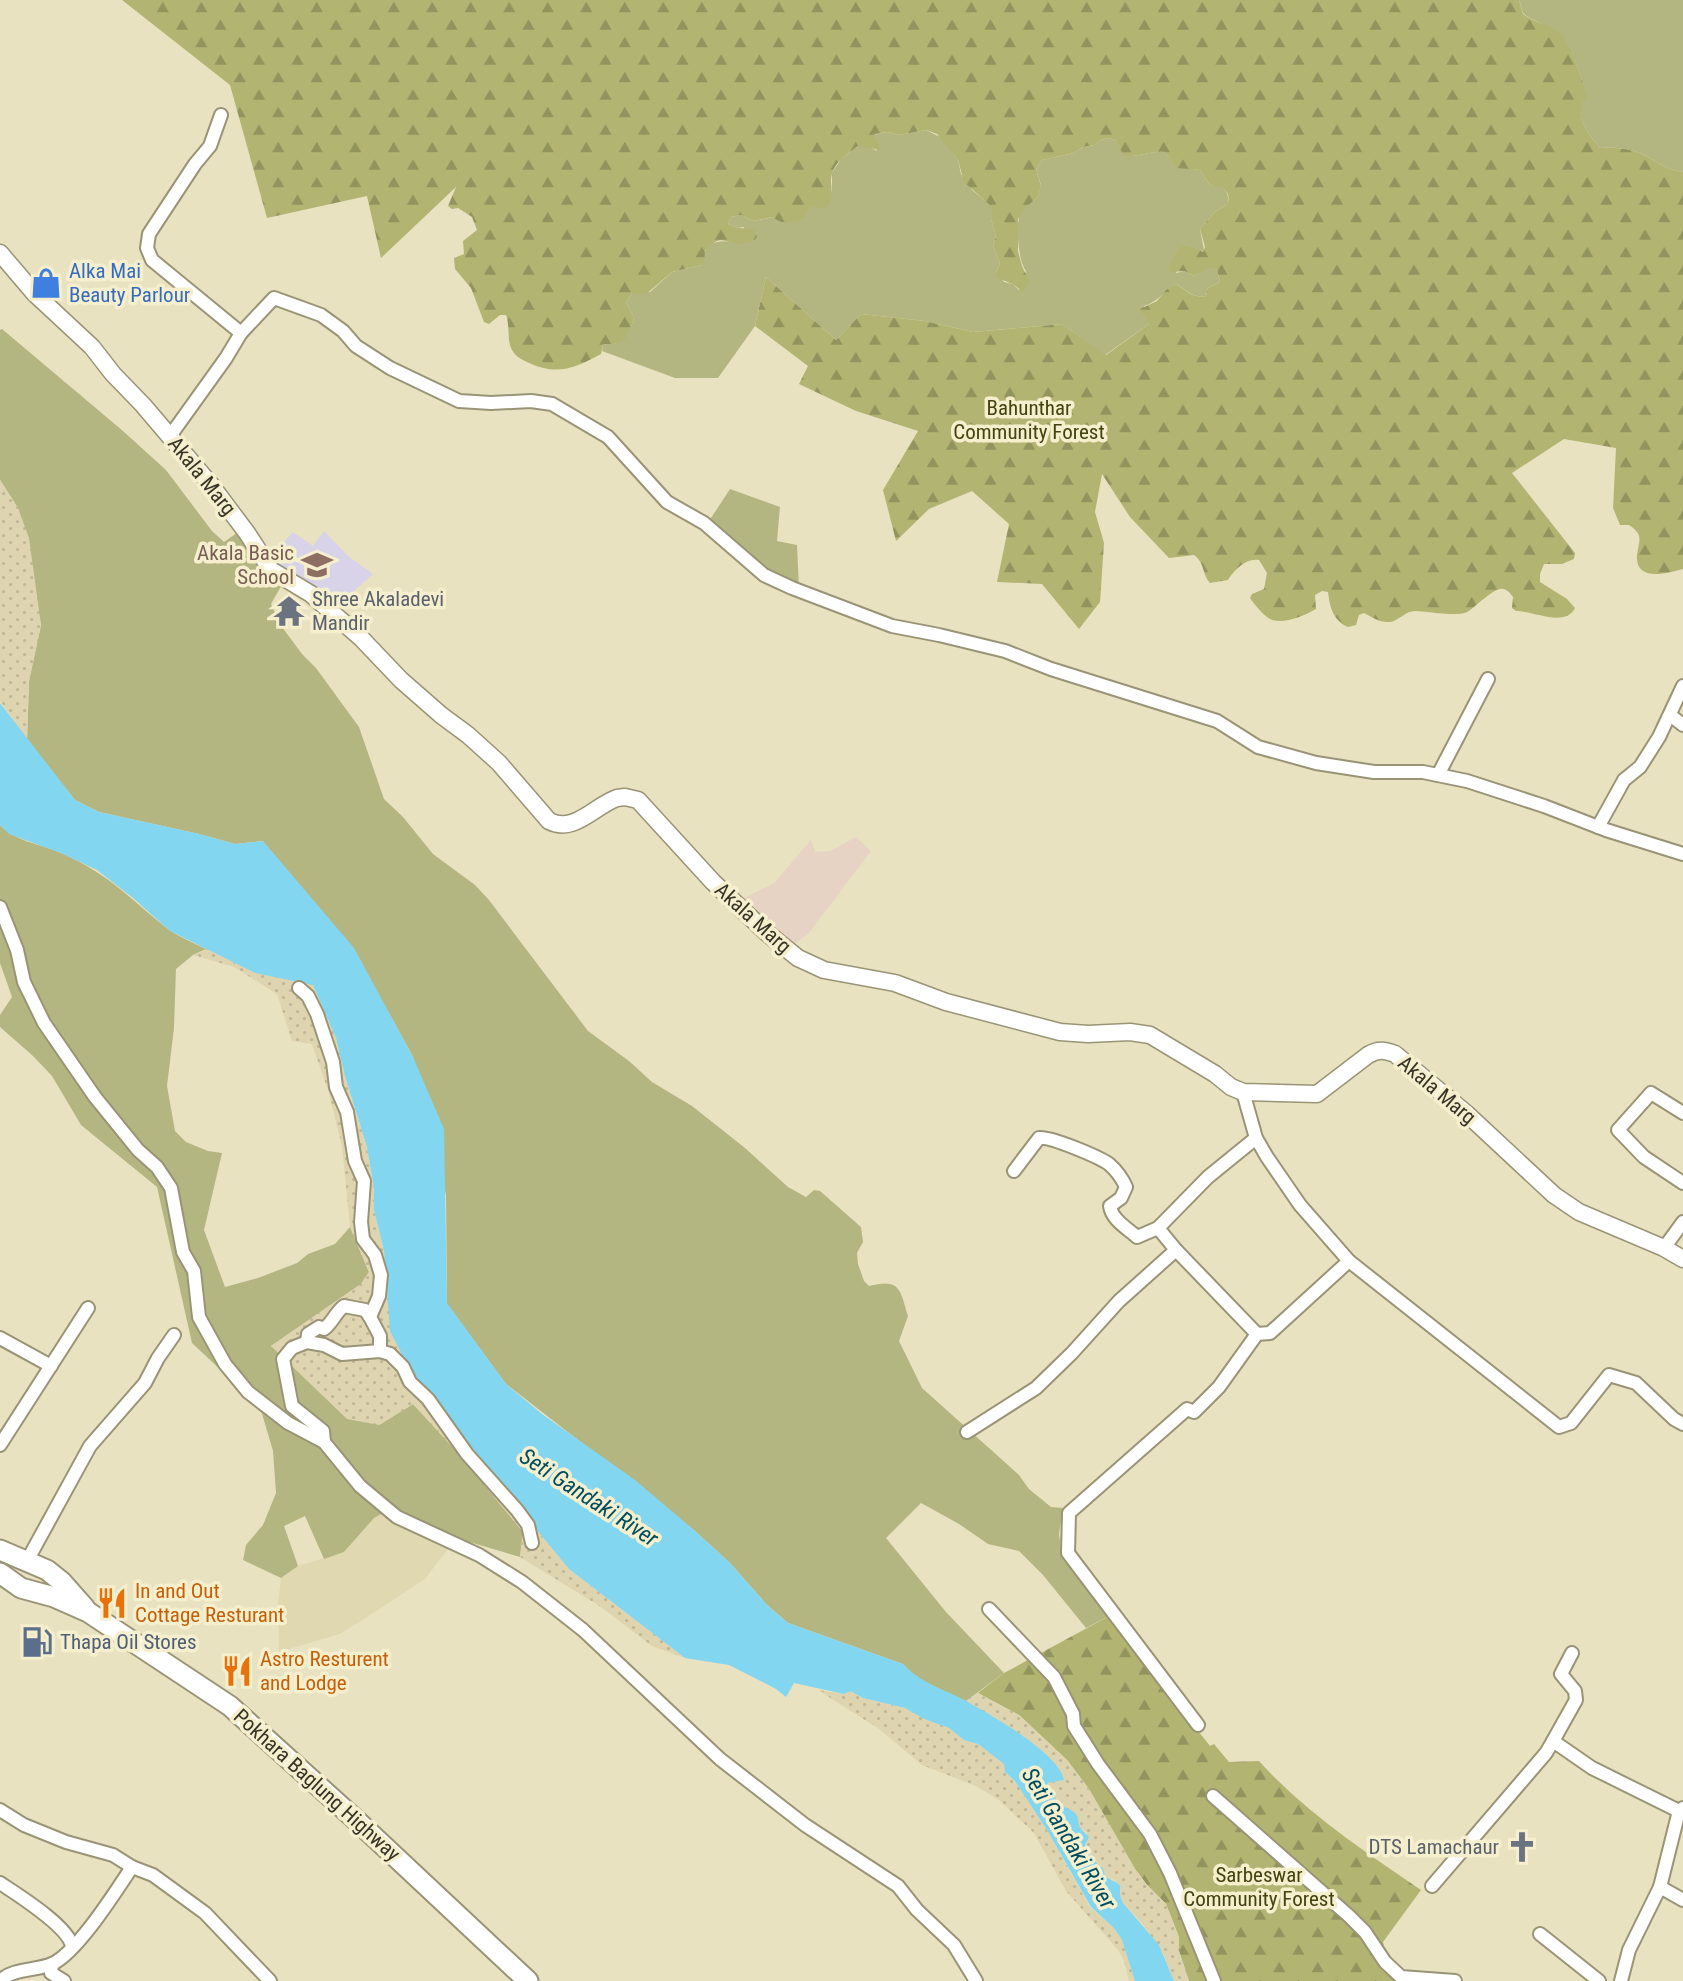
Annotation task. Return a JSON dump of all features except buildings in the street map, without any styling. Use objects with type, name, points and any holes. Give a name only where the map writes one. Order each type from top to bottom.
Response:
[{"type":"highway","name":"Pokhara Baglung Highway","points":[[0,1550],[47,1570],[62,1582],[88,1612]]},
{"type":"highway","name":"Pokhara Baglung Highway","points":[[0,1573],[21,1588],[88,1612],[230,1706],[528,1981]]},
{"type":"main road","name":"Akala Marg","points":[[0,253],[35,294],[92,347],[170,436],[247,533],[271,570],[311,594],[368,645],[401,680],[468,735],[499,763],[549,821],[561,825],[574,822],[617,798],[638,800],[713,882],[767,933],[808,964],[824,970],[895,983],[946,1002],[1060,1032],[1130,1032],[1150,1035],[1243,1092],[1317,1094],[1368,1055],[1377,1050],[1386,1050],[1395,1054],[1467,1114],[1554,1195],[1579,1212],[1664,1248],[1683,1259]]},
{"type":"street","points":[[221,115],[209,146],[149,234],[147,248],[152,260],[241,333]]},
{"type":"street","points":[[170,436],[241,333],[274,298],[321,316],[343,331],[356,346],[390,368],[459,401],[531,401],[552,404],[608,437],[667,502],[704,523],[764,575],[792,588],[892,626],[1005,651],[1051,669],[1217,721],[1258,747],[1316,763],[1374,772],[1423,772],[1467,781],[1598,827],[1683,853]]},
{"type":"street","points":[[1438,775],[1488,679]]},
{"type":"street","points":[[1598,827],[1624,780],[1640,767],[1670,715],[1683,686]]},
{"type":"street","points":[[1670,715],[1683,725]]},
{"type":"street","points":[[0,907],[17,950],[24,982],[44,1023],[95,1097],[171,1188],[183,1252],[194,1271],[199,1317],[225,1364],[248,1392],[288,1423],[324,1442],[360,1486],[397,1517],[479,1555],[522,1582],[583,1630],[720,1759],[805,1825],[898,1886],[917,1910],[954,1945],[976,1981]]},
{"type":"street","points":[[299,988],[308,996],[317,1014],[333,1062],[336,1087],[347,1112],[355,1161],[364,1181],[361,1222],[363,1239],[375,1255],[380,1275],[379,1296],[370,1317]]},
{"type":"street","points":[[1243,1092],[1256,1138],[1300,1205],[1349,1261],[1559,1427],[1571,1423],[1609,1375],[1636,1383],[1674,1419],[1683,1424]]},
{"type":"street","points":[[1683,1113],[1651,1093],[1618,1130],[1644,1157],[1683,1183]]},
{"type":"street","points":[[1014,1171],[1039,1138],[1046,1136],[1100,1158],[1121,1176],[1126,1187],[1121,1198],[1110,1206],[1111,1214],[1137,1237],[1158,1228],[1208,1177],[1256,1138]]},
{"type":"street","points":[[1664,1248],[1683,1222]]},
{"type":"street","points":[[1158,1228],[1257,1334]]},
{"type":"street","points":[[967,1432],[1036,1388],[1119,1301],[1176,1250]]},
{"type":"street","points":[[1198,1725],[1068,1553],[1069,1513],[1187,1409],[1194,1412],[1219,1387],[1257,1334],[1270,1333],[1349,1261]]},
{"type":"street","points":[[307,1342],[308,1334],[320,1327],[324,1329],[332,1323],[337,1312],[344,1306],[365,1310],[380,1336],[380,1351]]},
{"type":"street","points":[[0,1445],[88,1308]]},
{"type":"street","points":[[27,1561],[90,1446],[145,1382],[174,1335]]},
{"type":"street","points":[[0,1338],[51,1366]]},
{"type":"street","points":[[324,1442],[323,1430],[292,1406],[283,1359],[292,1348],[307,1342],[324,1345],[342,1354],[380,1351],[390,1354],[403,1367],[410,1382],[428,1399],[467,1454],[517,1510],[528,1525],[532,1543]]},
{"type":"street","points":[[989,1609],[1054,1677],[1073,1714],[1074,1726],[1098,1764],[1150,1834],[1170,1873],[1214,1981]]},
{"type":"street","points":[[1432,1886],[1546,1753],[1576,1700],[1575,1691],[1561,1674],[1572,1653]]},
{"type":"street","points":[[1553,1741],[1592,1769],[1681,1810],[1660,1887],[1629,1950],[1622,1981]]},
{"type":"street","points":[[1213,1796],[1349,1916],[1365,1932],[1385,1962],[1401,1977],[1455,1981]]},
{"type":"street","points":[[0,1811],[23,1825],[66,1842],[113,1855],[132,1867],[153,1875],[205,1913],[270,1981]]},
{"type":"street","points":[[0,1981],[24,1970],[52,1964],[100,1914],[132,1867]]},
{"type":"street","points":[[0,1883],[34,1905],[71,1937],[72,1946]]},
{"type":"street","points":[[1660,1887],[1683,1900]]},
{"type":"street","points":[[1540,1934],[1599,1981]]},
{"type":"street","points":[[52,1964],[51,1973],[64,1981]]},
{"type":"shaded area","name":"Akala Basic School","points":[[324,531],[348,556],[373,574],[335,608],[268,560],[293,532],[313,546]]},
{"type":"shaded area","points":[[856,837],[871,851],[809,933],[791,947],[740,900],[774,883],[811,840],[815,852],[830,851]]},
{"type":"shaded area","points":[[390,1509],[456,1538],[425,1579],[381,1608],[340,1634],[279,1652],[278,1604],[281,1578],[298,1566],[344,1552],[374,1518]]},
{"type":"green space","name":"Bahunthar Community Forest","points":[[122,0],[1519,0],[1523,14],[1558,31],[1567,42],[1587,96],[1581,117],[1590,136],[1600,148],[1635,151],[1668,168],[1683,172],[1683,569],[1654,574],[1641,570],[1637,555],[1639,535],[1629,525],[1620,525],[1613,508],[1616,448],[1564,439],[1512,473],[1575,553],[1574,559],[1562,564],[1544,564],[1540,574],[1540,582],[1567,599],[1575,608],[1570,614],[1556,618],[1516,611],[1512,608],[1513,597],[1502,589],[1496,590],[1464,613],[1415,611],[1386,622],[1364,613],[1359,615],[1356,625],[1348,627],[1333,613],[1328,592],[1322,591],[1315,595],[1316,609],[1293,619],[1275,621],[1264,615],[1250,598],[1252,594],[1264,589],[1267,573],[1259,560],[1241,566],[1228,580],[1210,583],[1200,561],[1194,555],[1169,558],[1130,517],[1102,474],[1095,512],[1104,543],[1100,602],[1079,629],[1042,584],[997,582],[1009,524],[972,491],[929,509],[896,541],[883,490],[918,431],[856,411],[799,384],[808,366],[755,326],[766,277],[836,340],[861,314],[925,321],[973,332],[1062,324],[1106,355],[1149,324],[1140,309],[1157,301],[1166,290],[1176,284],[1201,297],[1206,296],[1208,288],[1220,282],[1217,270],[1210,267],[1195,276],[1184,271],[1170,272],[1169,266],[1180,247],[1188,246],[1203,252],[1205,247],[1200,229],[1216,211],[1228,204],[1227,192],[1209,184],[1200,170],[1177,168],[1165,152],[1124,156],[1115,140],[1109,138],[1074,153],[1042,160],[1036,169],[1041,186],[1038,197],[1025,208],[1018,219],[1018,251],[1030,283],[1023,292],[1013,284],[997,278],[1000,263],[993,246],[996,236],[991,219],[992,207],[964,182],[958,160],[937,134],[926,130],[899,135],[887,132],[875,134],[873,138],[879,142],[880,150],[858,146],[836,165],[833,170],[829,206],[821,209],[810,206],[804,218],[788,222],[780,222],[773,217],[753,221],[741,215],[731,217],[728,224],[753,229],[757,236],[755,240],[739,244],[717,241],[705,251],[702,265],[672,272],[645,295],[632,293],[626,302],[634,318],[630,330],[621,342],[603,344],[601,354],[582,364],[565,369],[547,369],[524,361],[514,353],[506,315],[500,315],[489,324],[484,322],[471,288],[455,269],[454,258],[464,254],[463,241],[477,230],[472,217],[458,208],[452,209],[448,206],[456,187],[381,258],[367,196],[267,218],[230,85]]},
{"type":"green space","points":[[1519,0],[1683,0],[1683,172],[1668,168],[1635,151],[1600,148],[1586,130],[1581,117],[1580,110],[1586,96],[1572,54],[1552,30],[1523,13]]},
{"type":"green space","points":[[926,130],[942,138],[958,160],[961,174],[972,190],[993,207],[991,219],[996,236],[993,246],[1000,263],[996,273],[1004,282],[1013,284],[1019,290],[1026,271],[1019,251],[1018,224],[1021,212],[1038,197],[1041,185],[1036,169],[1042,160],[1074,153],[1109,138],[1115,140],[1125,156],[1165,152],[1177,167],[1200,170],[1209,184],[1221,187],[1226,192],[1228,204],[1216,211],[1200,229],[1204,250],[1200,253],[1188,246],[1176,273],[1184,271],[1195,276],[1210,266],[1217,270],[1220,282],[1208,288],[1206,296],[1201,297],[1176,284],[1144,306],[1149,324],[1105,355],[1062,324],[973,332],[925,321],[861,314],[836,340],[766,277],[755,326],[718,378],[675,378],[602,351],[603,344],[620,341],[630,330],[634,318],[626,302],[632,293],[650,292],[672,272],[702,265],[706,249],[714,243],[724,241],[739,244],[744,227],[728,224],[731,217],[741,215],[753,221],[774,217],[798,220],[810,206],[832,191],[832,173],[841,159],[858,146],[868,146],[877,151],[872,135],[887,132],[899,135]]},
{"type":"green space","points":[[2,329],[166,470],[212,531],[224,542],[241,530],[284,581],[271,604],[282,627],[359,727],[384,799],[403,817],[433,854],[475,885],[489,900],[588,1031],[652,1082],[692,1106],[788,1187],[806,1197],[814,1190],[820,1191],[861,1227],[863,1242],[857,1253],[864,1281],[869,1286],[893,1285],[900,1293],[908,1316],[899,1341],[922,1388],[1019,1475],[1029,1489],[1051,1507],[1063,1508],[1059,1534],[1062,1555],[1111,1615],[1086,1628],[1043,1575],[1019,1551],[988,1544],[921,1503],[886,1538],[946,1612],[1004,1673],[966,1701],[916,1678],[903,1664],[788,1623],[695,1531],[506,1384],[447,1304],[446,1195],[413,1057],[389,1013],[263,841],[235,844],[99,812],[75,800],[27,740],[29,681],[41,625],[18,508],[0,480]]},
{"type":"green space","points":[[730,489],[780,507],[777,541],[797,545],[799,588],[754,562],[709,521]]},
{"type":"green space","points":[[0,825],[14,835],[63,854],[93,870],[168,929],[206,949],[193,955],[176,969],[174,1028],[167,1086],[175,1131],[186,1142],[208,1151],[222,1153],[204,1230],[225,1287],[297,1263],[308,1254],[335,1244],[350,1227],[369,1272],[361,1284],[271,1346],[379,1425],[413,1404],[458,1453],[523,1532],[520,1557],[456,1538],[390,1509],[374,1518],[344,1552],[324,1559],[305,1516],[284,1526],[298,1566],[281,1578],[243,1560],[246,1545],[263,1525],[276,1493],[273,1451],[260,1407],[192,1343],[157,1187],[81,1125],[52,1076],[0,1027],[0,1015],[12,997],[0,963]]},
{"type":"green space","name":"Sarbeswar Community Forest","points":[[1111,1615],[1210,1746],[1214,1744],[1229,1762],[1259,1761],[1315,1814],[1421,1890],[1383,1942],[1388,1961],[1376,1943],[1370,1947],[1398,1979],[1412,1981],[1189,1981],[1179,1951],[1179,1937],[1166,1904],[1135,1869],[1089,1789],[1067,1760],[1019,1715],[978,1693],[1004,1673]]},
{"type":"sand","points":[[0,480],[18,508],[29,538],[41,625],[29,681],[27,740],[0,701]]},
{"type":"sand","points":[[206,949],[255,973],[313,984],[336,1038],[367,1147],[374,1188],[374,1210],[386,1271],[417,1380],[445,1409],[459,1435],[569,1569],[685,1658],[652,1646],[601,1607],[520,1557],[523,1532],[458,1453],[413,1404],[379,1425],[347,1419],[271,1346],[361,1284],[369,1272],[350,1227],[342,1146],[328,1090],[312,1044],[292,1041],[277,994],[234,967],[193,955]]},
{"type":"sand","points":[[818,1690],[844,1694],[849,1691],[863,1698],[905,1708],[924,1719],[949,1728],[964,1740],[978,1744],[1004,1764],[1005,1772],[1015,1781],[1047,1830],[1090,1907],[1114,1928],[1122,1940],[1135,1981],[1129,1981],[1118,1950],[1066,1891],[1034,1833],[999,1800],[976,1786],[922,1765],[879,1729]]},
{"type":"sand","points":[[977,1693],[1019,1715],[1067,1760],[1089,1789],[1135,1869],[1166,1904],[1179,1937],[1179,1951],[1189,1981],[1174,1981],[1162,1951],[1123,1903],[1114,1880],[1105,1876],[1103,1868],[1086,1849],[1087,1833],[1080,1828],[1075,1814],[1047,1800],[1044,1790],[1047,1783],[1064,1780],[1059,1769],[1037,1746],[966,1701]]},
{"type":"water","points":[[0,703],[75,800],[99,812],[235,844],[263,841],[354,948],[413,1057],[444,1129],[447,1303],[506,1384],[542,1414],[635,1480],[730,1563],[767,1605],[788,1623],[903,1664],[926,1682],[979,1708],[1038,1747],[1059,1769],[1064,1780],[1047,1783],[1043,1793],[1045,1798],[1077,1815],[1080,1827],[1089,1837],[1085,1845],[1088,1851],[1103,1868],[1105,1876],[1120,1885],[1123,1903],[1159,1945],[1174,1981],[1135,1981],[1122,1940],[1114,1928],[1091,1907],[1047,1830],[1015,1781],[1005,1772],[1004,1764],[978,1744],[964,1740],[949,1728],[924,1719],[905,1708],[863,1698],[850,1691],[844,1694],[794,1683],[786,1697],[729,1665],[685,1658],[569,1569],[459,1435],[445,1409],[411,1372],[390,1331],[384,1250],[374,1210],[374,1188],[367,1147],[336,1038],[313,985],[255,973],[170,931],[97,870],[61,853],[9,834],[0,825]]},
{"type":"waterway","name":"Seti Gandaki River","points":[[1032,1772],[1057,1822]]},
{"type":"place","name":"Alka Mai Beauty Parlour","points":[[46,283]]},
{"type":"place","name":"Akala Basic School","points":[[317,565]]},
{"type":"place","name":"Shree Akaladevi Mandir","points":[[289,611]]},
{"type":"place","name":"In and Out Cottage Resturant","points":[[112,1603]]},
{"type":"place","name":"Thapa Oil Stores","points":[[37,1642]]},
{"type":"place","name":"Astro Resturent and Lodge","points":[[237,1671]]},
{"type":"place","name":"DTS Lamachaur","points":[[1522,1847]]}]
